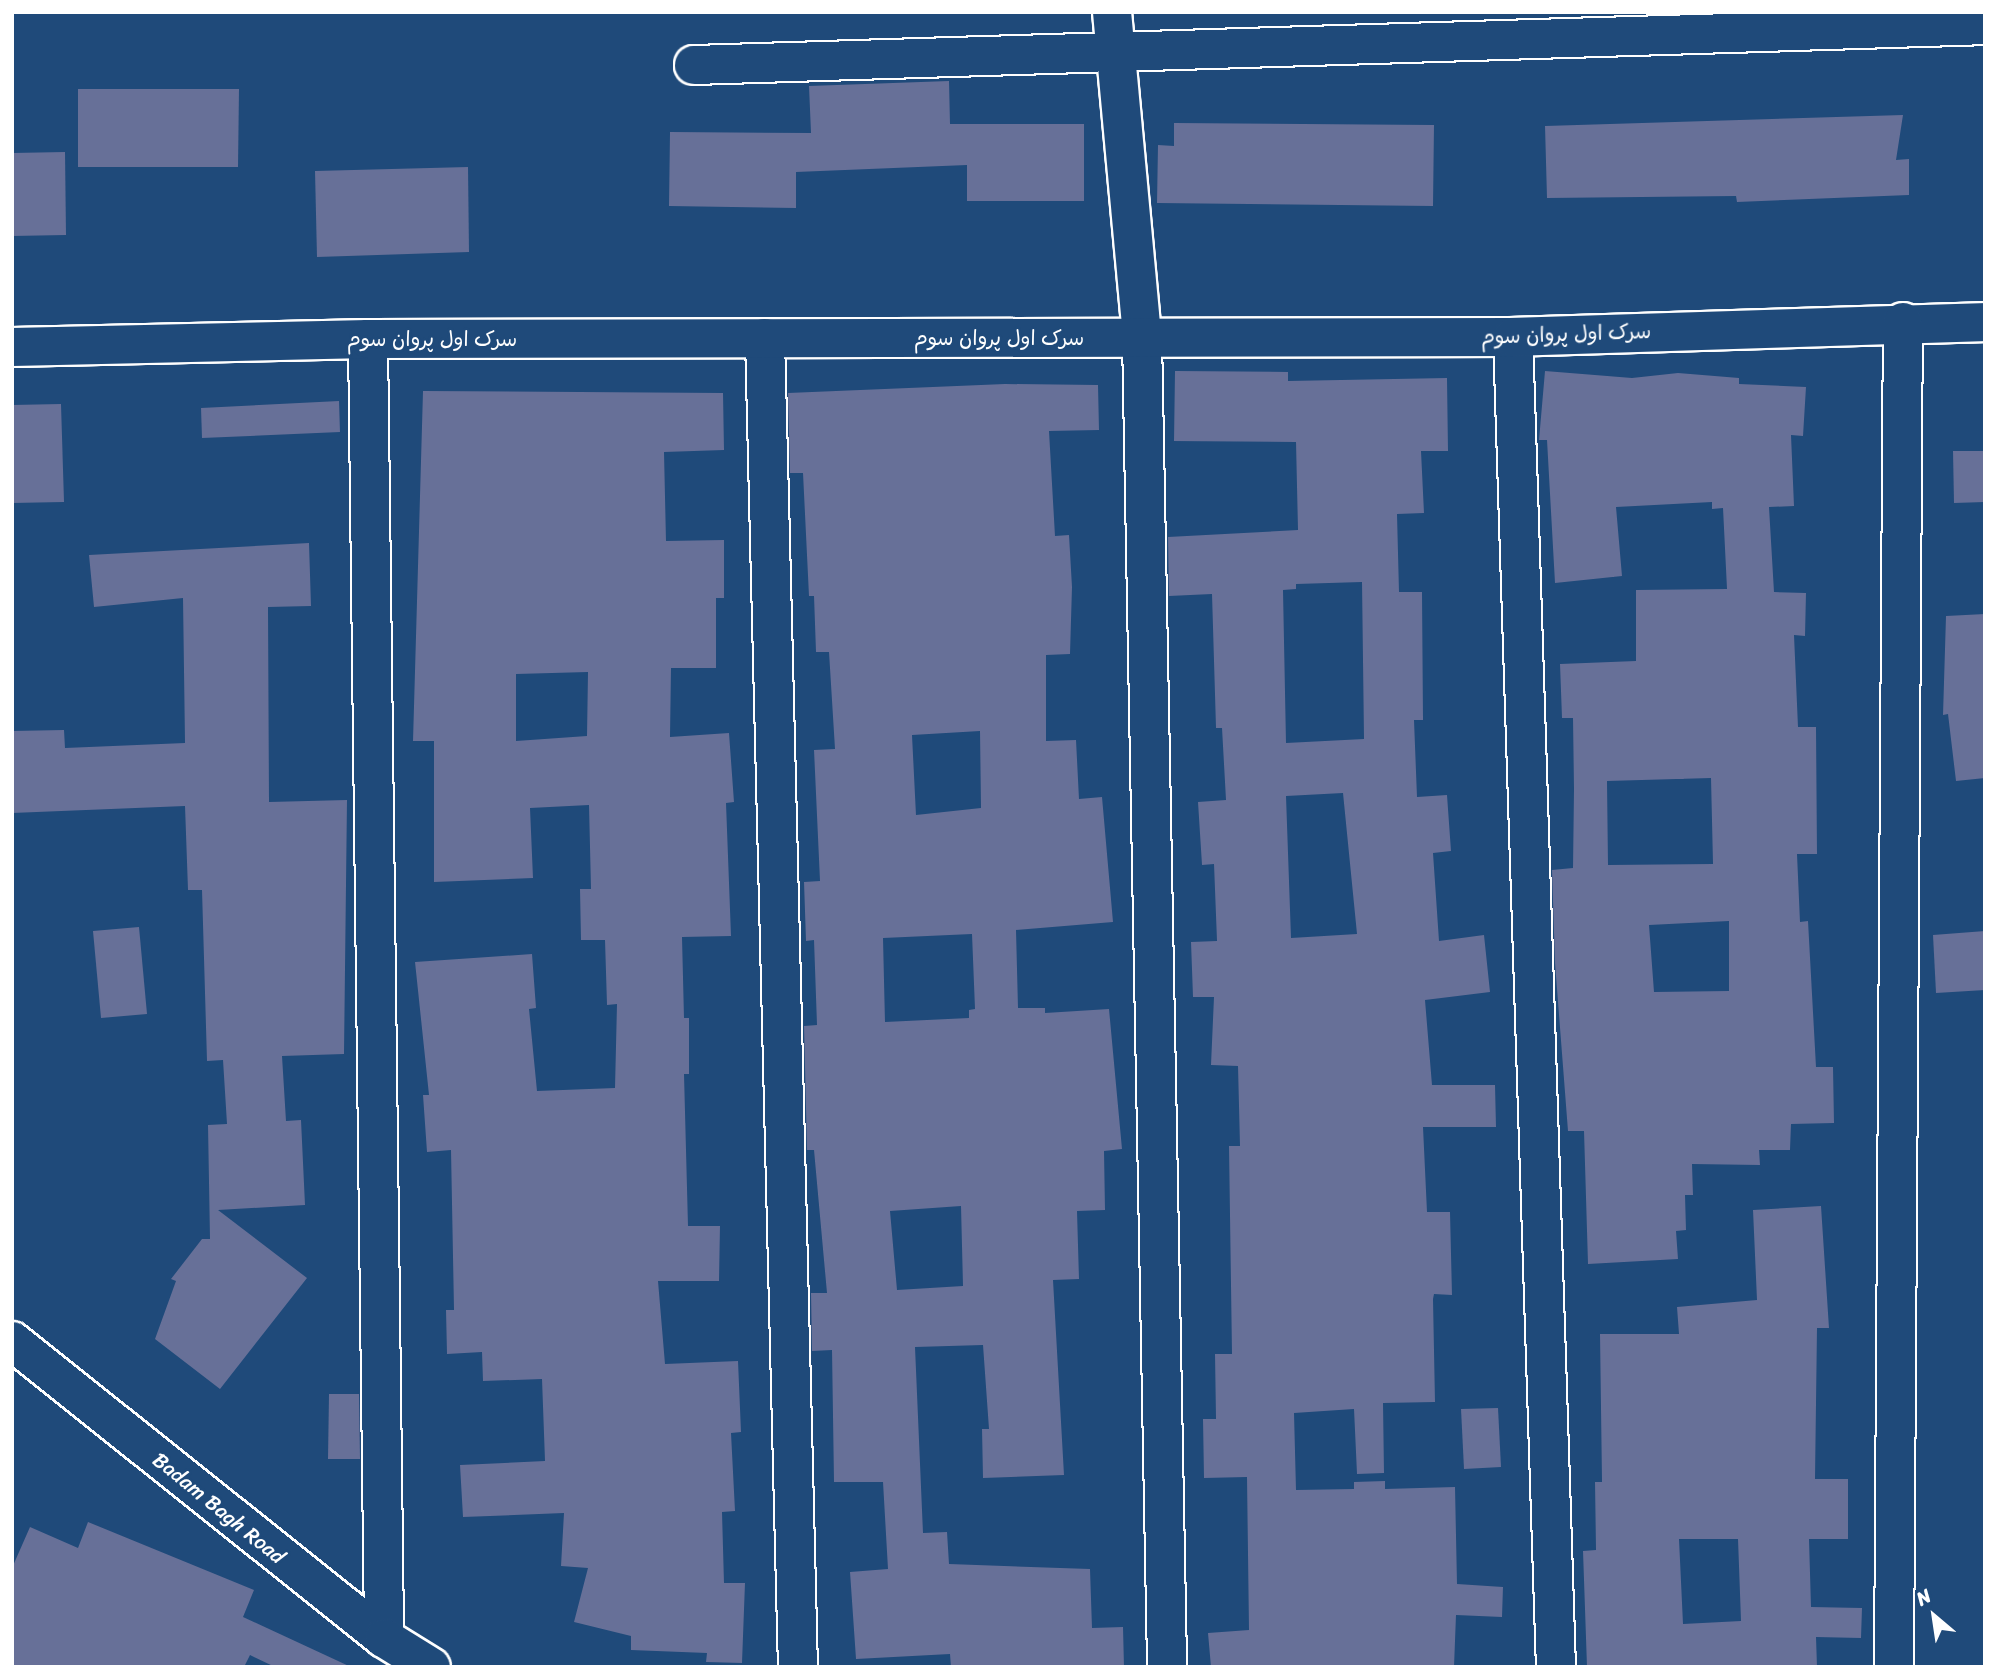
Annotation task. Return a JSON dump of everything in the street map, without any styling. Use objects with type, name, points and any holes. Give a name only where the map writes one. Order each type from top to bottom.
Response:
[{"type":"street","points":[[1112,12],[1142,337],[1167,1667]]},
{"type":"street","points":[[694,65],[1114,52],[1585,25],[1944,19],[1985,25]]},
{"type":"street","points":[[1894,1667],[1903,322]]},
{"type":"street","name":"سرک اول پروان سوم","points":[[12,347],[368,339],[1513,337],[1903,322],[1985,322]]},
{"type":"street","points":[[1513,337],[1556,1667]]},
{"type":"street","points":[[765,338],[797,1667]]},
{"type":"street","points":[[368,339],[384,1638]]},
{"type":"street","name":"Badam Bagh Road","points":[[12,1341],[384,1638],[431,1667]]},
{"type":"building","points":[[949,81],[950,124],[1084,124],[1084,201],[967,201],[967,165],[796,172],[796,208],[669,206],[670,132],[811,133],[809,86]]},
{"type":"building","points":[[78,89],[239,89],[238,167],[78,167]]},
{"type":"building","points":[[1903,115],[1896,160],[1909,159],[1909,195],[1737,202],[1736,196],[1547,198],[1545,126]]},
{"type":"building","points":[[1174,123],[1434,125],[1433,206],[1157,203],[1158,145],[1174,146]]},
{"type":"building","points":[[65,152],[66,235],[12,236],[12,153]]},
{"type":"building","points":[[468,167],[469,252],[317,257],[315,171]]},
{"type":"building","points":[[1175,371],[1288,372],[1288,381],[1447,378],[1448,451],[1421,451],[1424,513],[1397,514],[1399,592],[1422,592],[1423,720],[1414,720],[1417,797],[1447,795],[1451,851],[1433,853],[1439,941],[1484,935],[1490,992],[1425,1000],[1432,1085],[1495,1085],[1496,1127],[1423,1127],[1427,1212],[1450,1212],[1452,1295],[1434,1294],[1433,1299],[1435,1402],[1383,1403],[1384,1473],[1357,1474],[1354,1409],[1294,1413],[1296,1490],[1354,1489],[1354,1482],[1385,1481],[1385,1489],[1455,1487],[1457,1584],[1503,1587],[1502,1617],[1456,1615],[1454,1667],[1211,1667],[1208,1633],[1249,1630],[1247,1477],[1204,1478],[1203,1419],[1216,1419],[1215,1354],[1232,1354],[1229,1146],[1240,1146],[1238,1066],[1211,1065],[1214,997],[1193,997],[1191,942],[1217,941],[1214,864],[1202,865],[1198,802],[1226,800],[1222,728],[1216,728],[1212,594],[1169,596],[1168,537],[1298,530],[1296,442],[1174,441]],"holes":[[[1362,582],[1364,739],[1286,743],[1283,590],[1296,589],[1296,584]],[[1343,793],[1357,934],[1291,938],[1286,796]]]},
{"type":"building","points":[[1545,371],[1632,378],[1678,373],[1739,378],[1739,384],[1806,387],[1803,436],[1791,435],[1794,506],[1769,507],[1774,592],[1806,593],[1805,636],[1794,635],[1798,727],[1816,727],[1817,854],[1797,854],[1800,922],[1808,921],[1816,1067],[1833,1067],[1834,1123],[1791,1124],[1790,1150],[1759,1150],[1760,1165],[1692,1164],[1693,1195],[1685,1195],[1686,1230],[1676,1231],[1678,1259],[1588,1264],[1584,1131],[1568,1131],[1555,963],[1552,870],[1573,868],[1573,718],[1562,718],[1560,664],[1636,661],[1636,590],[1727,589],[1723,508],[1712,509],[1712,502],[1616,507],[1622,576],[1555,583],[1547,440],[1539,440]],"holes":[[[1711,778],[1713,864],[1608,865],[1607,781]],[[1729,921],[1729,991],[1654,992],[1649,925]]]},
{"type":"building","points":[[1005,384],[1098,385],[1099,430],[1049,431],[1055,536],[1069,535],[1072,587],[1070,654],[1046,655],[1046,741],[1076,740],[1079,799],[1102,797],[1113,922],[1016,930],[1018,1008],[1045,1008],[1045,1013],[1109,1009],[1122,1149],[1104,1151],[1105,1210],[1077,1211],[1079,1279],[1053,1280],[1064,1475],[983,1478],[982,1429],[989,1429],[983,1345],[915,1347],[923,1533],[947,1532],[949,1564],[1090,1569],[1092,1628],[1123,1627],[1124,1667],[951,1667],[950,1654],[856,1659],[850,1572],[888,1569],[883,1482],[834,1482],[832,1350],[812,1351],[811,1293],[827,1293],[814,1150],[807,1150],[804,1026],[817,1025],[814,940],[806,941],[804,882],[820,881],[814,750],[835,749],[829,652],[816,652],[814,596],[809,596],[803,473],[790,473],[788,393]],"holes":[[[980,731],[981,808],[916,815],[912,735]],[[972,934],[975,1009],[969,1010],[969,1018],[885,1022],[883,938]],[[961,1206],[963,1286],[897,1290],[890,1211]]]},
{"type":"building","points":[[423,391],[723,393],[724,450],[664,452],[666,541],[724,540],[724,598],[716,598],[716,668],[671,668],[670,737],[729,733],[734,802],[726,803],[731,936],[682,937],[684,1018],[689,1018],[689,1074],[684,1074],[688,1226],[720,1226],[719,1281],[658,1281],[665,1364],[738,1361],[741,1432],[731,1433],[735,1511],[722,1512],[724,1583],[745,1583],[742,1663],[706,1662],[707,1653],[631,1650],[631,1636],[574,1622],[588,1568],[561,1566],[564,1513],[463,1517],[460,1465],[545,1461],[542,1379],[483,1381],[482,1352],[447,1354],[446,1310],[454,1310],[451,1150],[427,1152],[423,1095],[429,1095],[415,962],[532,954],[536,1008],[529,1009],[537,1091],[615,1088],[617,1004],[607,1005],[605,940],[581,940],[580,889],[591,889],[589,805],[530,808],[533,878],[434,882],[434,741],[413,741]],"holes":[[[588,672],[587,736],[516,741],[516,674]]]},
{"type":"building","points":[[339,401],[340,432],[202,438],[201,408]]},
{"type":"building","points":[[61,404],[64,502],[12,503],[12,405]]},
{"type":"building","points":[[1953,451],[1985,451],[1985,502],[1954,503]]},
{"type":"building","points":[[309,543],[311,606],[268,607],[269,802],[347,800],[344,1054],[282,1056],[286,1121],[301,1120],[305,1205],[218,1210],[307,1278],[220,1389],[155,1339],[176,1281],[171,1279],[202,1239],[210,1239],[208,1125],[227,1124],[223,1060],[207,1061],[202,890],[188,890],[185,806],[12,813],[12,731],[64,730],[65,748],[185,743],[183,598],[94,607],[89,555]]},
{"type":"building","points":[[1985,614],[1985,778],[1956,781],[1948,714],[1943,715],[1946,616]]},
{"type":"building","points":[[139,927],[147,1014],[101,1018],[93,931]]},
{"type":"building","points":[[1985,931],[1985,990],[1936,993],[1933,935]]},
{"type":"building","points":[[1821,1206],[1829,1328],[1817,1328],[1815,1479],[1848,1479],[1848,1539],[1809,1539],[1811,1607],[1862,1608],[1861,1638],[1816,1637],[1817,1667],[1587,1667],[1583,1551],[1596,1550],[1595,1482],[1602,1482],[1600,1334],[1679,1334],[1677,1307],[1757,1300],[1753,1210]],"holes":[[[1679,1539],[1738,1539],[1741,1621],[1683,1624]]]},
{"type":"building","points":[[329,1394],[359,1394],[360,1459],[328,1459]]},
{"type":"building","points":[[1498,1408],[1501,1467],[1464,1469],[1461,1409]]},
{"type":"building","points":[[88,1522],[254,1590],[243,1617],[351,1667],[275,1667],[250,1655],[244,1667],[12,1667],[12,1568],[30,1527],[78,1548]]}]
